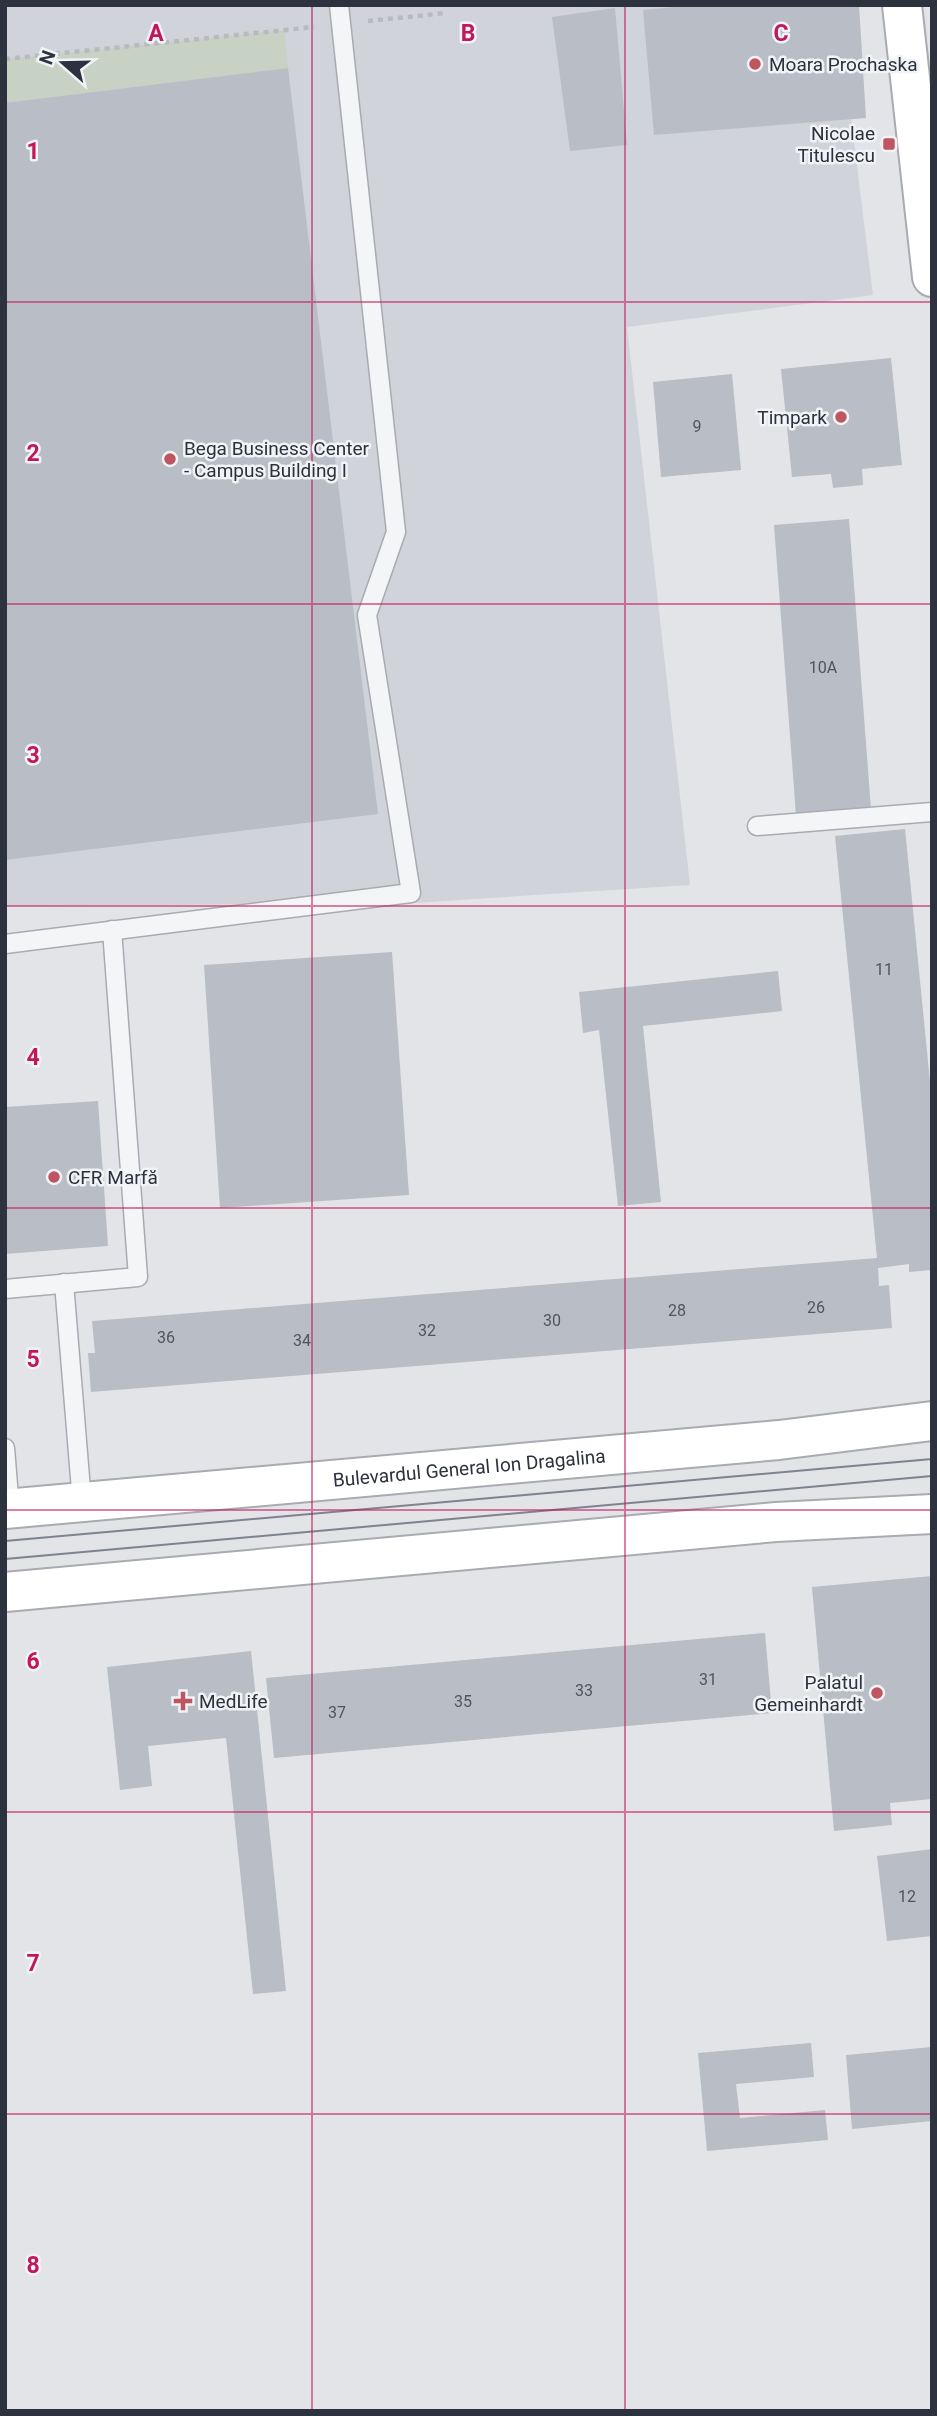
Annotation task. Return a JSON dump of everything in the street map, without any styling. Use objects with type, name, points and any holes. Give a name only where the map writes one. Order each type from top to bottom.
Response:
[{"type":"main road","points":[[901,5],[932,277]]},
{"type":"main road","name":"Bulevardul General Ion Dragalina","points":[[8,1509],[779,1440],[932,1421]]},
{"type":"main road","points":[[5,1592],[776,1522],[932,1514]]},
{"type":"lane","points":[[5,944],[411,893],[367,615],[396,532],[339,5]]},
{"type":"lane","points":[[757,826],[932,812]]},
{"type":"lane","points":[[5,1289],[138,1277],[113,930]]},
{"type":"lane","points":[[64,1283],[82,1502]]},
{"type":"lane","points":[[5,1448],[8,1509]]},
{"type":"path","points":[[5,60],[446,13]]},
{"type":"shaded area","points":[[5,5],[837,5],[873,295],[627,327],[690,885],[414,903],[5,906]]},
{"type":"shaded area","points":[[284,30],[288,68],[5,103],[5,59]]},
{"type":"building","name":"Moara Prochaska","points":[[695,5],[859,5],[866,118],[654,135],[643,10]]},
{"type":"building","points":[[615,8],[627,145],[570,151],[552,17]]},
{"type":"building","name":"Bega Business Center - Campus Building I","points":[[288,68],[378,814],[5,860],[5,103]]},
{"type":"building","name":"Timpark","points":[[891,358],[902,465],[862,469],[863,485],[833,488],[831,474],[792,477],[781,369]]},
{"type":"building","points":[[732,374],[741,470],[661,477],[653,382]]},
{"type":"building","points":[[849,519],[871,809],[796,815],[774,525]]},
{"type":"building","points":[[905,829],[932,1102],[932,1270],[909,1272],[909,1264],[878,1268],[879,1286],[889,1285],[892,1328],[91,1392],[88,1353],[95,1353],[92,1321],[877,1258],[835,836]]},
{"type":"building","points":[[392,952],[409,1195],[220,1208],[204,965]]},
{"type":"building","points":[[778,971],[782,1011],[643,1026],[661,1202],[618,1206],[599,1030],[583,1033],[579,992]]},
{"type":"building","name":"CFR Marfă","points":[[98,1101],[108,1246],[5,1254],[5,1107]]},
{"type":"building","name":"Palatul Gemeinhardt","points":[[932,1576],[932,1799],[890,1803],[892,1825],[834,1831],[812,1587]]},
{"type":"building","points":[[765,1633],[772,1713],[274,1758],[266,1678]]},
{"type":"building","name":"MedLife","points":[[251,1651],[286,1991],[253,1994],[226,1738],[148,1746],[152,1786],[120,1790],[107,1667]]},
{"type":"building","points":[[932,1849],[932,1936],[887,1941],[877,1856]]},
{"type":"building","points":[[811,2043],[814,2077],[736,2084],[740,2118],[825,2110],[828,2140],[707,2151],[698,2053]]},
{"type":"building","points":[[932,2047],[932,2121],[852,2129],[846,2055]]},
{"type":"tram line","points":[[5,1541],[932,1459]]},
{"type":"tram line","points":[[5,1559],[932,1476]]},
{"type":"place","name":"Moara Prochaska","points":[[755,64]]},
{"type":"place","name":"Nicolae Titulescu","points":[[889,144]]},
{"type":"place","name":"Timpark","points":[[841,417]]},
{"type":"place","name":"Bega Business Center - Campus Building I","points":[[170,459]]},
{"type":"place","name":"CFR Marfă","points":[[54,1177]]},
{"type":"place","name":"Palatul Gemeinhardt","points":[[877,1693]]},
{"type":"place","name":"MedLife","points":[[183,1701]]}]
